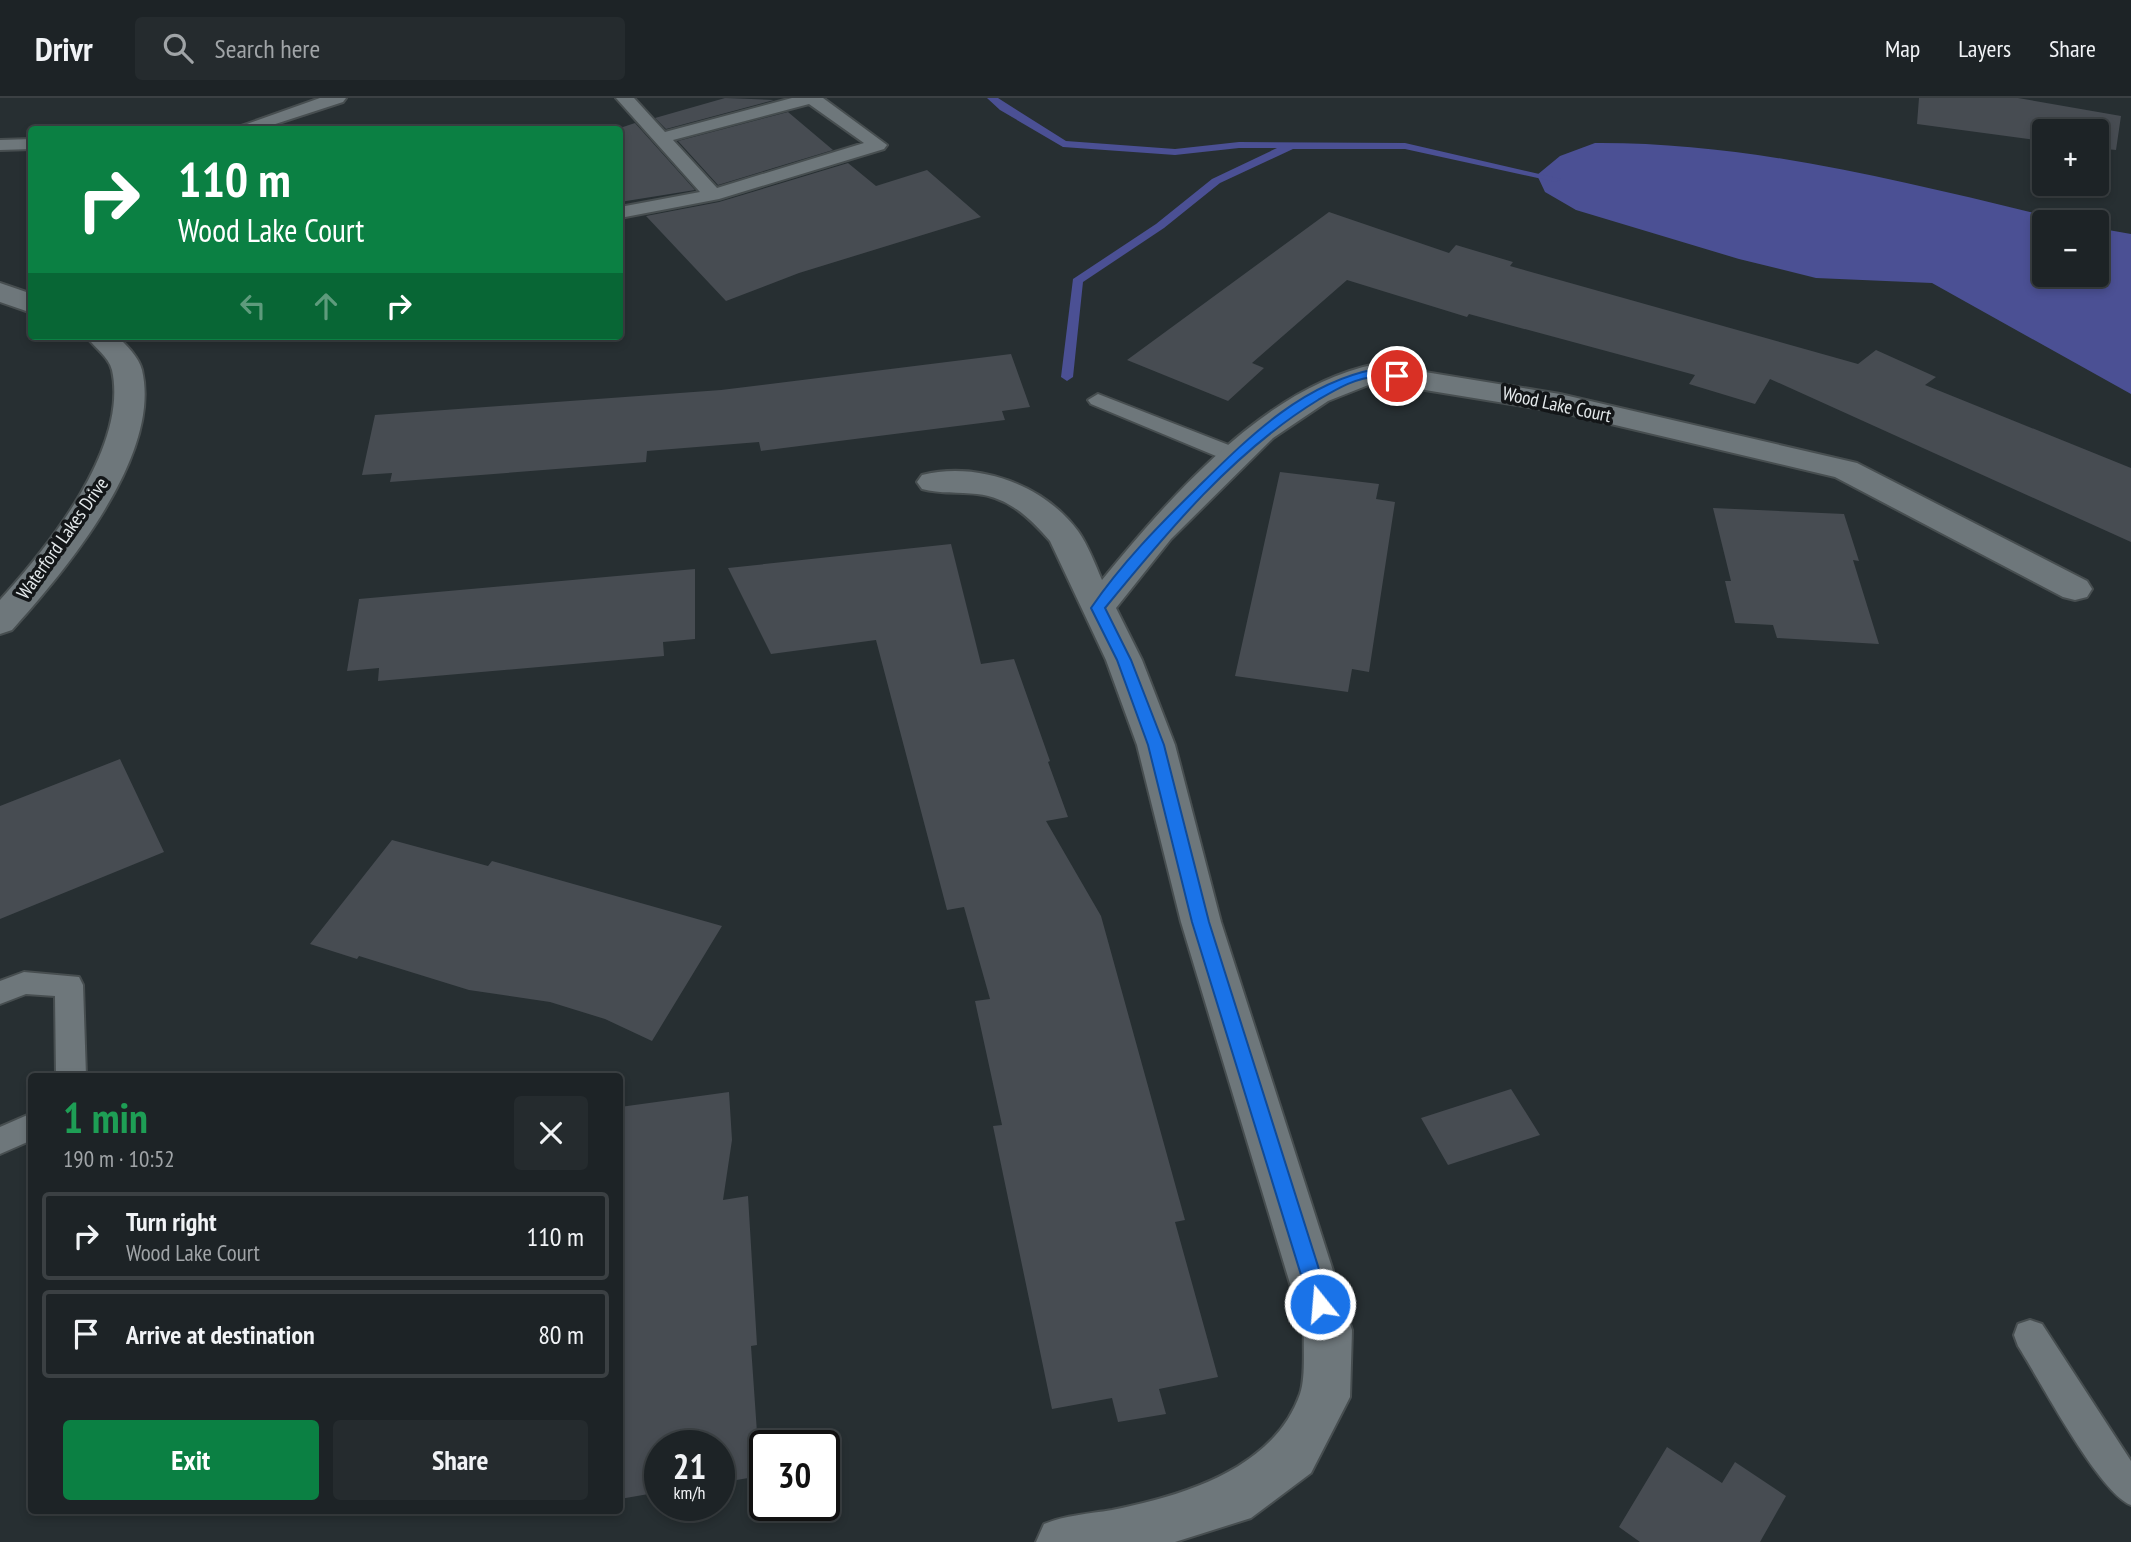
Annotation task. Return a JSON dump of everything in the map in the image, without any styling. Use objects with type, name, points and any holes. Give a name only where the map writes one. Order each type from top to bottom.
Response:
[{"type":"street","points":[[0,292],[28,302]]},
{"type":"street","name":"Waterford Lakes Drive","points":[[0,622],[74,528],[114,463],[130,408],[127,371],[121,358],[105,340]]},
{"type":"street","name":"Wood Lake Court","points":[[1098,608],[1160,532],[1262,431],[1317,395],[1356,377],[1376,373],[1560,403],[1846,470],[2075,589]]},
{"type":"street","points":[[933,482],[981,484],[1020,495],[1050,520],[1065,537],[1124,660],[1156,745],[1201,922],[1328,1330],[1325,1397],[1293,1456],[1233,1500],[1114,1539],[1062,1542]]},
{"type":"lane","points":[[250,126],[337,98]]},
{"type":"lane","points":[[625,98],[713,195]]},
{"type":"lane","points":[[623,211],[713,195],[878,145],[812,98],[662,138]]},
{"type":"lane","points":[[0,145],[28,144]]},
{"type":"lane","points":[[1098,400],[1236,456]]},
{"type":"lane","points":[[0,993],[24,983],[69,985],[71,1073]]},
{"type":"lane","points":[[0,1140],[28,1127]]},
{"type":"lane","points":[[2030,1335],[2111,1462],[2131,1488]]},
{"type":"water","points":[[1595,143],[1716,150],[1836,168],[2032,213],[2032,287],[2109,287],[2109,230],[2131,234],[2131,394],[1932,283],[1816,278],[1739,259],[1576,210],[1545,192],[1537,175],[1560,156]]},
{"type":"building","points":[[725,98],[774,100],[666,129],[655,118]]},
{"type":"building","points":[[1919,98],[2018,98],[2121,116],[2116,150],[2109,149],[2109,119],[2032,119],[2032,139],[1917,124]]},
{"type":"building","points":[[788,112],[833,150],[718,185],[678,141]]},
{"type":"building","points":[[635,123],[695,190],[623,202],[623,127]]},
{"type":"building","points":[[848,163],[876,186],[927,170],[981,217],[799,273],[726,301],[646,216],[719,202]]},
{"type":"building","points":[[1329,212],[1449,253],[1456,245],[1513,262],[1510,266],[1858,364],[1876,350],[1936,377],[1925,385],[2131,468],[2131,542],[1770,379],[1755,404],[1689,384],[1695,375],[1469,314],[1467,317],[1347,280],[1252,363],[1264,368],[1228,401],[1127,360]]},
{"type":"building","points":[[1011,354],[1030,407],[1002,411],[1005,420],[761,451],[759,442],[647,451],[646,462],[390,482],[392,473],[362,475],[375,415],[721,390]]},
{"type":"building","points":[[1280,472],[1379,484],[1376,499],[1395,502],[1369,672],[1352,669],[1348,692],[1235,676]]},
{"type":"building","points":[[1713,508],[1844,514],[1859,561],[1853,560],[1879,644],[1777,638],[1773,625],[1735,623],[1725,581],[1731,581]]},
{"type":"building","points":[[951,544],[981,664],[1014,659],[1050,761],[1048,762],[1068,817],[1046,821],[1101,916],[1185,1220],[1175,1222],[1218,1377],[1159,1389],[1166,1414],[1118,1422],[1112,1398],[1052,1409],[993,1126],[1002,1125],[975,1001],[990,999],[964,907],[947,910],[876,640],[771,654],[728,568]]},
{"type":"building","points":[[695,569],[695,639],[663,642],[664,656],[378,681],[379,668],[347,671],[359,599]]},
{"type":"building","points":[[120,759],[164,852],[0,919],[0,806]]},
{"type":"building","points":[[392,840],[488,866],[492,861],[722,926],[652,1041],[605,1019],[550,1002],[469,990],[310,944]]},
{"type":"building","points":[[1511,1089],[1540,1135],[1448,1165],[1421,1118]]},
{"type":"building","points":[[729,1092],[732,1140],[723,1200],[748,1196],[757,1345],[751,1346],[757,1430],[749,1430],[749,1478],[735,1480],[735,1430],[644,1430],[644,1495],[623,1498],[623,1107]]},
{"type":"building","points":[[1667,1447],[1722,1483],[1735,1462],[1786,1496],[1760,1542],[1640,1542],[1619,1527]]},
{"type":"waterway","points":[[992,98],[1063,144],[1175,152],[1239,145],[1405,146],[1556,179]]},
{"type":"waterway","points":[[1067,377],[1077,281],[1160,226],[1216,181],[1289,147]]},
{"type":"route","points":[[1320,1304],[1201,922],[1156,745],[1124,660],[1098,608],[1160,532],[1262,431],[1317,395],[1356,377],[1376,373],[1397,376]]}]
